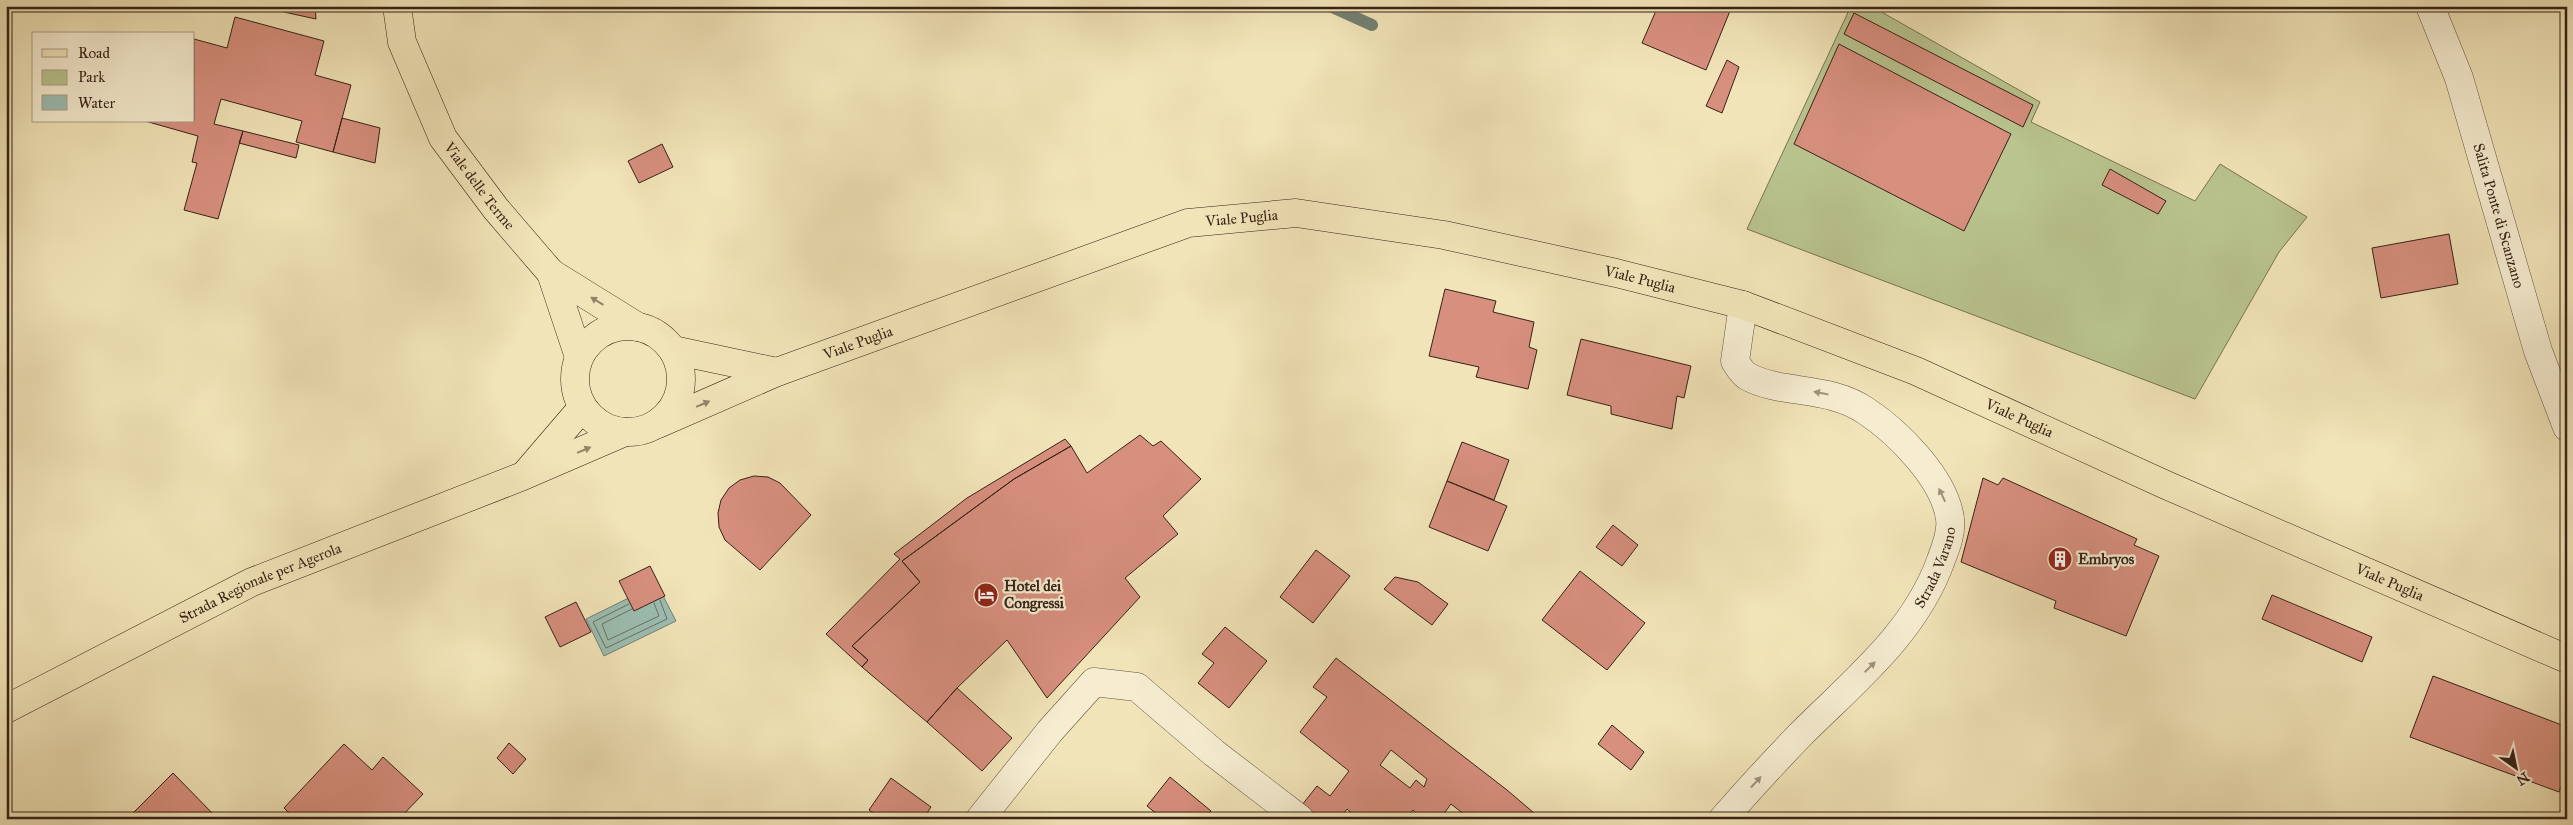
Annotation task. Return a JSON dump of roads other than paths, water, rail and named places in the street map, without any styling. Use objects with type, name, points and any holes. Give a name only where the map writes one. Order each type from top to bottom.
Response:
[{"type":"main road","name":"Viale delle Terme","points":[[397,6],[402,42],[443,138],[496,209],[551,273],[578,358]]},
{"type":"main road","name":"Viale Puglia","points":[[658,424],[777,372],[1188,223],[1296,213],[1444,235],[1616,273],[1743,305],[1916,371],[2166,485],[2567,659]]},
{"type":"main road","points":[[551,273],[638,327],[655,333],[673,350],[678,361],[682,379],[678,397],[670,412],[658,424],[642,431],[625,432],[608,429],[593,420],[582,408],[575,392],[574,374],[578,358],[588,343],[602,332],[620,326],[638,327]]},
{"type":"main road","points":[[673,350],[777,372]]},
{"type":"main road","points":[[524,476],[582,408]]},
{"type":"main road","name":"Strada Regionale per Agerola","points":[[6,709],[252,582],[524,476],[625,432]]},
{"type":"street","name":"Salita Ponte di Scanzano","points":[[2430,6],[2459,78],[2538,351],[2567,427]]},
{"type":"street","name":"Strada Varano","points":[[1723,819],[1800,736],[1888,648],[1914,614],[1935,578],[1947,543],[1950,520],[1937,484],[1912,452],[1893,432],[1864,410],[1828,394],[1767,384],[1745,376],[1735,361],[1743,305]]},
{"type":"street","points":[[980,819],[1050,730],[1094,682],[1137,687],[1214,753],[1300,819]]},
{"type":"water","points":[[657,584],[676,621],[604,656],[586,619]]},
{"type":"waterway","points":[[1330,6],[1372,25]]},
{"type":"place","name":"Embryos","points":[[2060,559]]},
{"type":"place","name":"Hotel dei Congressi","points":[[986,595]]}]
